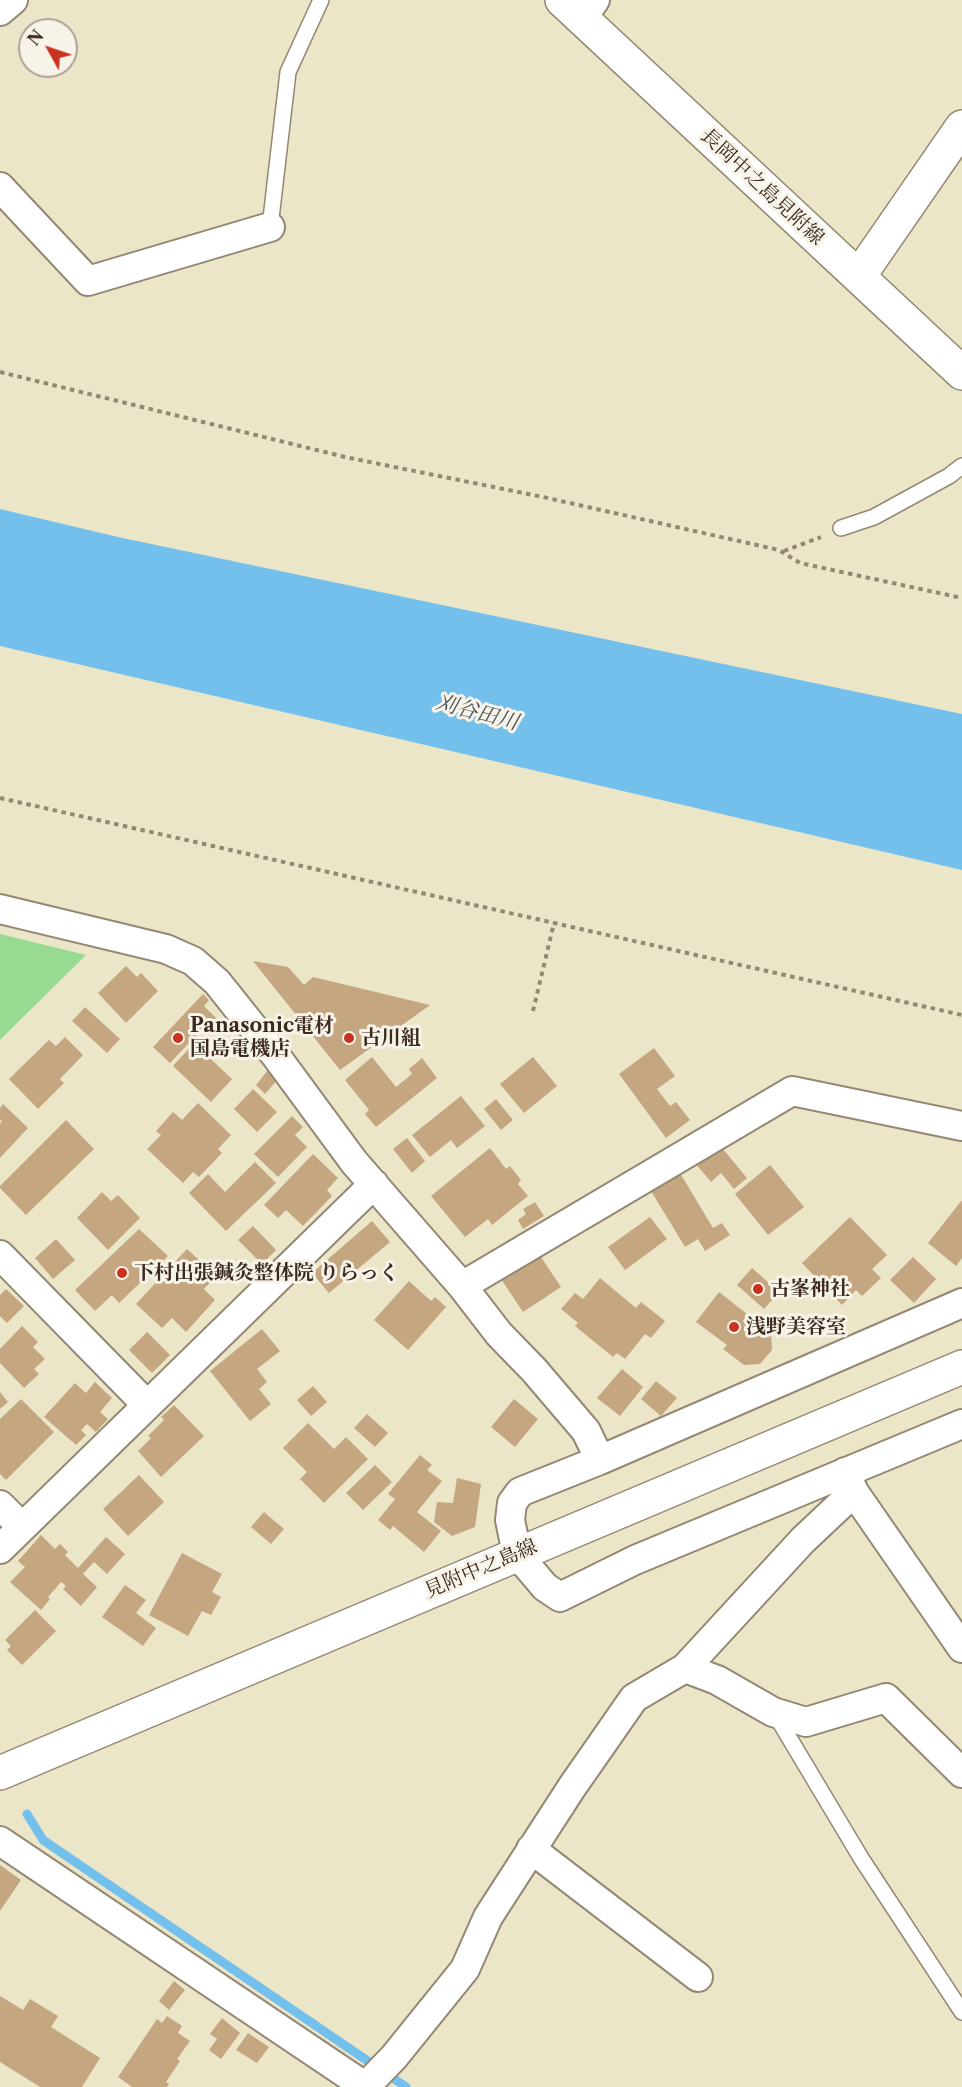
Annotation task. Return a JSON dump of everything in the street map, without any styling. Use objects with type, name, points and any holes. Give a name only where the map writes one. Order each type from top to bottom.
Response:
[{"type":"main road","name":"長岡中之島見附線","points":[[579,6],[962,373]]},
{"type":"main road","points":[[859,276],[962,127]]},
{"type":"main road","name":"見附中之島線","points":[[0,1773],[962,1367]]},
{"type":"street","points":[[0,11],[13,0]]},
{"type":"street","points":[[0,187],[88,281],[270,227]]},
{"type":"street","points":[[0,909],[166,949],[193,961],[217,982],[276,1056],[354,1162],[462,1286],[499,1334],[534,1370],[586,1431],[600,1460]]},
{"type":"street","points":[[462,1286],[792,1090],[962,1126]]},
{"type":"street","points":[[0,1549],[374,1184]]},
{"type":"street","points":[[0,1255],[147,1405]]},
{"type":"street","points":[[962,1303],[600,1460],[520,1492],[512,1503],[510,1521],[517,1554],[545,1587],[560,1597],[635,1560],[849,1482],[962,1424]]},
{"type":"street","points":[[849,1482],[962,1648]]},
{"type":"street","points":[[0,1840],[365,2087],[394,2056],[465,1969],[488,1917],[531,1849],[634,1698],[684,1668],[803,1540],[849,1482]]},
{"type":"street","points":[[0,1505],[22,1527]]},
{"type":"street","points":[[684,1668],[717,1680],[773,1712],[806,1722],[886,1698],[962,1773]]},
{"type":"street","points":[[531,1849],[698,1977]]},
{"type":"lane","points":[[270,227],[288,72],[321,0]]},
{"type":"lane","points":[[841,528],[874,517],[949,476],[962,466]]},
{"type":"lane","points":[[773,1712],[861,1858],[962,2012]]},
{"type":"path","points":[[0,372],[345,457],[543,497],[786,552],[841,528]]},
{"type":"path","points":[[779,550],[800,563],[962,598]]},
{"type":"path","points":[[0,798],[962,1015]]},
{"type":"path","points":[[533,1011],[554,923]]},
{"type":"green space","points":[[0,934],[86,955],[0,1040]]},
{"type":"water","name":"刈谷田川","points":[[0,509],[118,537],[962,714],[962,870],[0,646]]},
{"type":"building","name":"古川組","points":[[253,961],[288,967],[304,985],[313,977],[430,1005],[340,1070]]},
{"type":"building","points":[[126,966],[137,977],[141,973],[158,991],[126,1023],[98,993]]},
{"type":"building","name":"Panasonic電材 国島電機店","points":[[203,994],[209,1000],[204,1006],[218,1020],[211,1028],[207,1024],[170,1063],[153,1047]]},
{"type":"building","points":[[85,1007],[120,1039],[107,1053],[72,1021]]},
{"type":"building","points":[[65,1037],[83,1055],[60,1079],[64,1083],[38,1109],[9,1079],[49,1040],[56,1046]]},
{"type":"building","points":[[194,1043],[232,1079],[211,1102],[173,1066]]},
{"type":"building","points":[[654,1048],[675,1076],[657,1089],[670,1106],[676,1102],[690,1120],[666,1138],[619,1074]]},
{"type":"building","points":[[372,1057],[396,1087],[412,1074],[409,1069],[422,1058],[437,1078],[376,1127],[365,1114],[369,1110],[345,1080]]},
{"type":"building","points":[[533,1057],[557,1086],[524,1113],[500,1084]]},
{"type":"building","points":[[268,1070],[278,1079],[265,1094],[256,1085]]},
{"type":"building","points":[[253,1089],[277,1112],[257,1132],[234,1109]]},
{"type":"building","points":[[461,1096],[485,1126],[457,1148],[451,1140],[430,1157],[412,1135]]},
{"type":"building","points":[[496,1099],[513,1120],[501,1130],[484,1109]]},
{"type":"building","points":[[198,1103],[231,1135],[218,1149],[222,1153],[199,1177],[193,1172],[183,1183],[147,1149],[161,1135],[156,1131],[173,1112],[182,1120]]},
{"type":"building","points":[[3,1104],[28,1128],[0,1158],[0,1124],[2,1121],[0,1120],[0,1108]]},
{"type":"building","points":[[292,1116],[303,1127],[295,1135],[307,1147],[278,1177],[254,1154]]},
{"type":"building","points":[[66,1120],[94,1149],[26,1215],[0,1186]]},
{"type":"building","points":[[407,1138],[425,1161],[412,1173],[393,1149]]},
{"type":"building","points":[[718,1143],[747,1178],[734,1189],[721,1173],[711,1182],[695,1163]]},
{"type":"building","points":[[490,1148],[506,1169],[510,1166],[521,1180],[518,1184],[528,1196],[492,1225],[488,1219],[465,1237],[431,1196]]},
{"type":"building","points":[[313,1154],[338,1178],[327,1190],[332,1196],[303,1226],[286,1210],[278,1218],[264,1205]]},
{"type":"building","points":[[255,1162],[276,1183],[226,1231],[189,1193],[208,1174],[225,1192]]},
{"type":"building","points":[[770,1165],[804,1207],[768,1235],[735,1194]]},
{"type":"building","points":[[677,1168],[713,1228],[722,1223],[730,1235],[705,1251],[698,1239],[685,1247],[648,1186]]},
{"type":"building","points":[[102,1192],[111,1201],[118,1195],[140,1218],[108,1250],[77,1218]]},
{"type":"building","points":[[962,1200],[962,1258],[956,1266],[928,1243]]},
{"type":"building","points":[[535,1202],[544,1216],[523,1229],[518,1220],[526,1214],[523,1209]]},
{"type":"building","points":[[650,1217],[667,1239],[625,1270],[608,1247]]},
{"type":"building","points":[[850,1217],[887,1255],[872,1269],[881,1278],[862,1296],[856,1290],[842,1305],[802,1263]]},
{"type":"building","points":[[372,1221],[390,1242],[329,1293],[312,1273]]},
{"type":"building","points":[[253,1226],[276,1250],[262,1264],[238,1240]]},
{"type":"building","name":"下村出張鍼灸整体院 りらっく","points":[[139,1229],[168,1256],[119,1303],[112,1295],[95,1311],[75,1290]]},
{"type":"building","points":[[56,1239],[75,1260],[53,1279],[35,1258]]},
{"type":"building","points":[[187,1249],[216,1276],[204,1289],[215,1300],[186,1332],[172,1318],[162,1328],[136,1304]]},
{"type":"building","points":[[539,1254],[561,1287],[523,1312],[501,1279]]},
{"type":"building","points":[[913,1257],[936,1279],[914,1303],[890,1280]]},
{"type":"building","name":"古峯神社","points":[[752,1268],[779,1292],[764,1309],[737,1285]]},
{"type":"building","points":[[600,1278],[636,1308],[641,1302],[665,1321],[651,1338],[645,1334],[625,1359],[617,1353],[613,1357],[575,1326],[578,1323],[561,1309],[575,1293],[583,1299]]},
{"type":"building","points":[[409,1281],[431,1301],[435,1297],[446,1307],[408,1350],[374,1320]]},
{"type":"building","points":[[6,1289],[24,1306],[7,1323],[0,1316],[0,1295]]},
{"type":"building","name":"浅野美容室","points":[[719,1292],[771,1333],[772,1350],[760,1364],[744,1365],[723,1349],[727,1345],[696,1322]]},
{"type":"building","points":[[22,1326],[38,1342],[33,1347],[45,1359],[34,1369],[39,1374],[24,1388],[0,1363],[0,1349]]},
{"type":"building","points":[[262,1329],[280,1351],[257,1369],[267,1382],[259,1389],[271,1404],[250,1421],[210,1371]]},
{"type":"building","points":[[147,1332],[170,1355],[152,1373],[129,1350]]},
{"type":"building","points":[[622,1369],[643,1387],[620,1416],[597,1398]]},
{"type":"building","points":[[656,1381],[677,1398],[661,1416],[641,1399]]},
{"type":"building","points":[[95,1382],[112,1398],[100,1412],[108,1419],[96,1432],[87,1424],[81,1430],[86,1435],[76,1445],[44,1417],[75,1383],[86,1393]]},
{"type":"building","points":[[313,1386],[327,1402],[311,1416],[297,1400]]},
{"type":"building","points":[[0,1392],[8,1402],[0,1409]]},
{"type":"building","points":[[21,1399],[54,1432],[6,1480],[0,1474],[0,1419]]},
{"type":"building","points":[[514,1399],[538,1419],[515,1447],[491,1427]]},
{"type":"building","points":[[174,1405],[204,1436],[161,1477],[138,1451],[151,1438],[148,1436],[164,1420],[161,1417]]},
{"type":"building","points":[[367,1414],[388,1433],[375,1447],[354,1428]]},
{"type":"building","points":[[308,1423],[334,1449],[346,1437],[368,1459],[324,1503],[300,1479],[307,1472],[283,1448]]},
{"type":"building","points":[[420,1455],[432,1465],[427,1470],[442,1481],[417,1512],[441,1531],[424,1552],[393,1526],[390,1530],[378,1520],[395,1499],[388,1494]]},
{"type":"building","points":[[375,1465],[392,1482],[363,1510],[346,1493]]},
{"type":"building","points":[[139,1475],[164,1502],[128,1536],[103,1509]]},
{"type":"building","points":[[457,1478],[481,1484],[475,1527],[452,1536],[434,1522],[437,1502],[453,1503]]},
{"type":"building","points":[[264,1512],[284,1529],[271,1544],[251,1527]]},
{"type":"building","points":[[41,1535],[55,1549],[60,1544],[68,1552],[65,1555],[78,1568],[106,1537],[125,1554],[107,1574],[94,1562],[83,1574],[97,1587],[81,1606],[63,1589],[66,1586],[61,1582],[48,1597],[50,1599],[41,1610],[10,1582],[25,1567],[18,1561]]},
{"type":"building","points":[[182,1553],[222,1574],[212,1592],[221,1597],[211,1615],[202,1611],[188,1636],[149,1615]]},
{"type":"building","points":[[125,1585],[146,1600],[136,1613],[156,1628],[143,1646],[102,1617]]},
{"type":"building","points":[[35,1610],[56,1631],[22,1665],[7,1650],[11,1646],[5,1640]]},
{"type":"building","points":[[0,1865],[21,1880],[0,1911]]},
{"type":"building","points":[[174,1981],[185,1990],[169,2010],[159,2001]]},
{"type":"building","points":[[0,1996],[23,2010],[30,1999],[58,2016],[51,2027],[100,2058],[82,2087],[40,2087],[0,2062]]},
{"type":"building","points":[[167,2016],[182,2026],[178,2033],[190,2041],[177,2059],[180,2061],[166,2082],[169,2084],[167,2087],[132,2087],[118,2077],[157,2019],[162,2023]]},
{"type":"building","points":[[222,2018],[240,2033],[221,2059],[209,2050],[217,2039],[210,2034]]},
{"type":"building","points":[[248,2033],[269,2047],[257,2063],[236,2050]]},
{"type":"waterway","points":[[27,1814],[43,1840],[406,2087]]},
{"type":"place","name":"Panasonic電材 国島電機店","points":[[178,1038]]},
{"type":"place","name":"古川組","points":[[349,1038]]},
{"type":"place","name":"下村出張鍼灸整体院 りらっく","points":[[122,1273]]},
{"type":"place","name":"古峯神社","points":[[758,1289]]},
{"type":"place","name":"浅野美容室","points":[[734,1327]]}]
